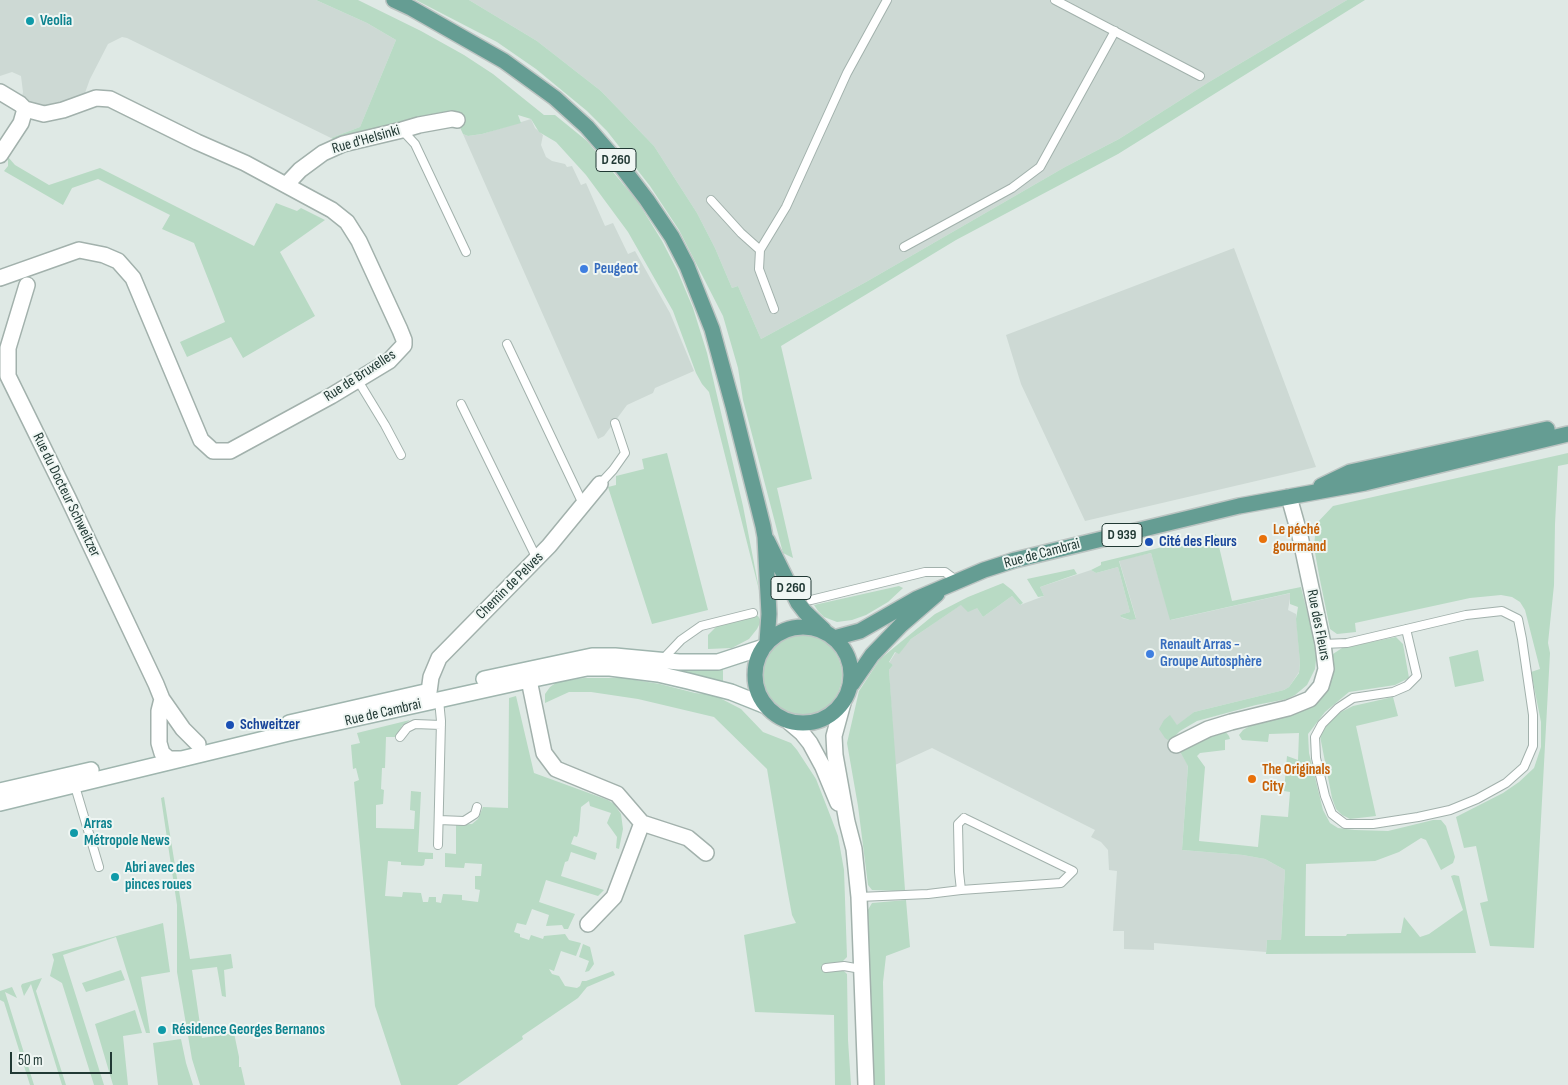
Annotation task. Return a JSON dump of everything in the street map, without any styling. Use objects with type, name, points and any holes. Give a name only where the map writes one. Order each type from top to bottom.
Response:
[{"type":"main road","name":"D 260","points":[[394,0],[504,61],[555,98],[587,127],[622,166],[672,237],[687,266],[712,329],[765,537],[769,614],[766,644]]},
{"type":"main road","name":"D 939","points":[[1296,496],[1350,472],[1568,424]]},
{"type":"main road","name":"D 939","points":[[1296,496],[1365,483],[1568,434]]},
{"type":"main road","name":"Rue de Cambrai","points":[[830,635],[860,631],[916,599],[984,570],[1239,506],[1296,496]]},
{"type":"main road","name":"D 260","points":[[765,537],[798,603],[830,635]]},
{"type":"main road","name":"Rue de Cambrai","points":[[851,685],[864,664],[901,625],[951,584]]},
{"type":"main road","points":[[802,626],[814,628],[830,635],[840,644],[849,659],[852,676],[851,685],[843,703],[832,714],[809,724],[788,722],[773,714],[757,690],[755,681],[756,663],[766,644],[777,634],[802,626]]},
{"type":"street","points":[[0,92],[25,109],[20,122],[0,155]]},
{"type":"street","name":"Rue de Bruxelles","points":[[0,278],[79,250],[98,253],[118,261],[132,278],[201,440],[213,451],[230,451],[332,396],[389,361],[404,345],[404,340],[359,241],[347,222],[332,210],[245,163],[197,142],[110,99],[96,98],[63,110],[44,114],[25,109]]},
{"type":"street","name":"Rue d'Helsinki","points":[[286,185],[300,170],[323,153],[343,144],[419,125],[452,119],[457,120]]},
{"type":"street","name":"Rue du Docteur Schweitzer","points":[[27,285],[8,348],[8,376],[162,698],[183,729],[198,744]]},
{"type":"street","name":"Chemin de Pelves","points":[[434,696],[431,677],[439,658],[537,559],[600,484]]},
{"type":"street","name":"Rue des Fleurs","points":[[1176,746],[1208,730],[1231,722],[1288,708],[1310,699],[1321,686],[1326,669],[1324,644],[1300,536],[1296,496]]},
{"type":"street","name":"Rue de Cambrai","points":[[0,791],[179,759],[434,696],[568,660],[592,656],[615,656],[679,662],[718,662],[746,654],[766,644]]},
{"type":"street","name":"Rue de Cambrai","points":[[0,803],[73,779],[198,744],[434,696],[587,668],[610,668],[658,674],[730,692],[766,706]]},
{"type":"street","points":[[528,680],[544,753],[556,769],[617,794],[642,824],[688,838],[706,854]]},
{"type":"street","points":[[162,698],[159,711],[159,743],[162,753],[170,758],[179,759]]},
{"type":"street","points":[[843,703],[834,736],[846,822]]},
{"type":"street","points":[[788,722],[802,733],[810,743],[823,767],[846,822],[854,849],[859,897],[866,1085]]},
{"type":"street","points":[[588,924],[614,897],[642,824]]},
{"type":"lane","points":[[774,310],[759,268],[760,250],[786,207],[847,73],[886,0]]},
{"type":"lane","points":[[1055,0],[1200,76]]},
{"type":"lane","points":[[904,247],[1012,188],[1040,168],[1115,32]]},
{"type":"lane","points":[[402,130],[415,144],[466,252]]},
{"type":"lane","points":[[711,200],[741,233],[760,250]]},
{"type":"lane","points":[[507,344],[583,505]]},
{"type":"lane","points":[[357,379],[401,456]]},
{"type":"lane","points":[[461,404],[537,559]]},
{"type":"lane","points":[[600,484],[613,470],[624,453],[615,423]]},
{"type":"lane","points":[[811,600],[925,572],[945,572],[951,584]]},
{"type":"lane","points":[[1324,644],[1346,643],[1406,629],[1466,615],[1502,611],[1518,620],[1533,714],[1533,746],[1524,767],[1506,783],[1459,806],[1426,816],[1373,824],[1345,824],[1332,814],[1325,796],[1316,758],[1315,737],[1322,724],[1338,708],[1353,698],[1394,692],[1407,686],[1417,676],[1406,629]]},
{"type":"lane","points":[[662,660],[681,640],[701,626],[752,613]]},
{"type":"lane","points":[[434,696],[441,726],[438,845]]},
{"type":"lane","points":[[400,737],[407,728],[415,724],[441,726]]},
{"type":"lane","points":[[73,779],[99,867]]},
{"type":"lane","points":[[439,820],[464,821],[475,814],[478,807]]},
{"type":"lane","points":[[859,897],[928,894],[1061,883],[1073,871],[964,818],[958,824],[961,890]]},
{"type":"lane","points":[[826,968],[844,966],[861,969]]},
{"type":"shaded area","name":"Veolia","points":[[0,0],[316,0],[367,23],[396,40],[360,127],[331,138],[122,37],[108,44],[90,79],[81,104],[63,110],[20,104],[23,92],[21,76],[12,72],[0,76]]},
{"type":"shaded area","points":[[469,0],[1347,0],[1209,82],[1119,139],[1065,167],[866,282],[761,339],[738,286],[732,288],[715,248],[697,213],[654,146],[601,91],[537,41]]},
{"type":"shaded area","name":"Peugeot","points":[[531,119],[535,128],[543,135],[541,145],[546,157],[552,161],[565,164],[567,167],[572,166],[581,185],[586,183],[605,226],[613,223],[628,254],[635,251],[670,313],[694,371],[655,388],[653,393],[627,405],[604,436],[598,439],[463,134],[468,136],[482,134]]},
{"type":"shaded area","points":[[1234,248],[1316,467],[1085,521],[1021,384],[1006,335]]},
{"type":"shaded area","points":[[1151,553],[1171,620],[1291,593],[1288,610],[1296,614],[1300,663],[1299,672],[1289,687],[1284,690],[1194,712],[1177,726],[1170,716],[1172,739],[1188,765],[1182,850],[1243,855],[1265,859],[1285,870],[1281,940],[1267,940],[1266,952],[1154,943],[1154,950],[1124,949],[1124,931],[1113,931],[1117,871],[1109,870],[1108,850],[1101,842],[1091,837],[1095,830],[932,748],[895,765],[889,670],[893,665],[889,663],[896,652],[899,653],[911,639],[962,604],[977,608],[983,617],[1012,596],[1020,605],[1044,596],[1040,587],[1091,570],[1096,573],[1118,567],[1130,612],[1120,615],[1122,618],[1130,620],[1136,618],[1119,560]]},
{"type":"green space","points":[[316,0],[358,0],[464,55],[493,74],[544,115],[555,115],[587,141],[638,202],[662,241],[693,308],[707,353],[743,506],[760,594],[709,392],[696,373],[673,311],[628,232],[586,175],[556,142],[539,132],[531,119],[518,115],[521,123],[468,136],[463,134],[457,121],[343,144],[331,138],[360,127],[396,40],[367,23]]},
{"type":"green space","points":[[416,0],[469,0],[537,41],[601,91],[654,146],[697,213],[715,248],[732,288],[738,286],[761,339],[866,282],[1065,167],[1119,139],[1209,82],[1347,0],[1365,0],[1118,154],[956,240],[781,346],[812,479],[777,488],[793,558],[783,553],[743,400],[738,368],[723,316],[679,230],[650,186],[607,131],[587,111],[536,69],[497,42]]},
{"type":"green space","points":[[8,157],[15,165],[49,185],[100,168],[254,246],[276,203],[297,211],[301,208],[325,220],[280,252],[315,316],[243,358],[231,337],[187,357],[180,342],[225,322],[194,243],[162,229],[170,215],[98,179],[72,188],[63,205],[4,171],[8,166]]},
{"type":"green space","points":[[667,453],[708,610],[652,624],[608,487],[616,485],[616,476],[644,469],[642,459]]},
{"type":"green space","points":[[1568,453],[1568,464],[1558,466],[1554,585],[1548,643],[1550,653],[1534,948],[1490,946],[1480,903],[1488,901],[1476,846],[1464,848],[1456,817],[1503,793],[1519,782],[1534,768],[1541,747],[1541,722],[1531,672],[1540,669],[1525,610],[1520,602],[1512,597],[1501,595],[1470,598],[1355,623],[1356,632],[1337,634],[1330,629],[1319,575],[1314,547],[1316,524],[1333,506]]},
{"type":"green space","points":[[1216,534],[1232,601],[1301,587],[1317,652],[1315,669],[1307,685],[1287,699],[1256,705],[1197,721],[1168,740],[1159,729],[1164,720],[1170,715],[1177,725],[1194,712],[1284,690],[1289,687],[1299,673],[1300,663],[1296,619],[1298,607],[1290,604],[1290,593],[1170,620],[1151,553],[1119,561],[1136,619],[1130,620],[1120,615],[1130,612],[1118,567],[1096,573],[1091,570],[1101,565],[1101,562]]},
{"type":"green space","points":[[1074,569],[1077,574],[1040,587],[1044,596],[1038,597],[1027,579]]},
{"type":"green space","points":[[1003,583],[1023,603],[1020,605],[1012,596],[983,617],[977,608],[968,612],[961,605],[911,639],[899,654],[895,652],[889,662],[893,665],[889,670],[905,890],[872,890],[868,885],[858,806],[847,743],[859,691],[880,659],[935,614],[968,597]]},
{"type":"green space","points":[[899,586],[903,588],[888,602],[866,615],[852,620],[837,622],[824,617],[814,605]]},
{"type":"green space","points":[[753,613],[761,621],[749,639],[732,648],[708,649],[708,635],[716,627],[727,619]]},
{"type":"green space","points":[[801,634],[817,637],[830,646],[839,659],[842,675],[839,691],[830,704],[817,713],[801,716],[785,713],[772,704],[763,691],[760,675],[763,659],[772,646],[785,637]]},
{"type":"green space","points":[[1396,637],[1403,644],[1409,678],[1395,685],[1349,692],[1325,712],[1308,734],[1309,753],[1323,810],[1330,823],[1338,828],[1355,830],[1388,831],[1433,820],[1441,820],[1446,826],[1455,857],[1453,863],[1441,870],[1426,840],[1421,838],[1399,852],[1375,861],[1306,864],[1305,936],[1401,933],[1404,917],[1420,937],[1429,934],[1463,910],[1451,876],[1454,875],[1459,876],[1476,953],[1266,954],[1267,940],[1281,940],[1285,870],[1265,859],[1243,855],[1182,850],[1188,766],[1179,750],[1224,730],[1229,736],[1230,739],[1225,740],[1225,750],[1200,753],[1197,756],[1205,767],[1199,841],[1258,847],[1261,815],[1288,817],[1290,792],[1284,791],[1287,756],[1298,760],[1299,733],[1269,734],[1268,742],[1242,740],[1239,735],[1243,730],[1255,723],[1298,712],[1309,704],[1329,676],[1333,664],[1333,654],[1342,648]]},
{"type":"green space","points":[[1478,650],[1484,681],[1455,687],[1449,657]]},
{"type":"green space","points":[[649,666],[723,667],[723,684],[716,680]]},
{"type":"green space","points":[[584,678],[623,678],[660,684],[695,693],[714,695],[741,709],[763,732],[791,743],[797,750],[816,779],[838,836],[844,870],[847,957],[843,961],[842,969],[847,974],[851,1085],[835,1085],[834,1015],[755,1012],[744,935],[796,923],[792,915],[767,769],[714,717],[638,699],[591,692],[569,692],[545,703],[545,694],[557,682]]},
{"type":"green space","points":[[516,696],[534,773],[608,800],[614,804],[621,814],[623,829],[619,849],[616,848],[617,837],[607,823],[611,813],[590,806],[589,801],[581,807],[579,831],[577,837],[574,836],[571,844],[597,853],[595,860],[571,852],[568,861],[565,862],[561,876],[604,890],[598,896],[546,880],[539,902],[575,914],[568,929],[564,929],[562,925],[546,926],[549,915],[532,909],[526,925],[517,923],[514,932],[520,934],[520,937],[529,940],[531,935],[543,939],[544,936],[565,934],[569,940],[581,943],[576,956],[561,951],[554,971],[549,969],[552,974],[559,976],[565,986],[577,988],[582,981],[613,971],[615,975],[587,987],[578,998],[522,1036],[523,1039],[457,1085],[401,1085],[375,1006],[354,782],[359,780],[356,768],[353,769],[351,745],[360,743],[357,733],[410,720],[402,726],[396,737],[386,737],[385,768],[382,768],[381,789],[384,790],[383,804],[376,805],[376,828],[414,829],[415,811],[410,810],[411,791],[421,792],[418,852],[433,853],[433,859],[425,859],[422,866],[401,865],[401,862],[388,861],[385,896],[402,897],[403,892],[421,893],[423,902],[428,902],[429,897],[436,897],[436,902],[441,903],[443,894],[462,895],[462,900],[478,902],[480,890],[475,889],[475,876],[481,876],[482,864],[465,863],[464,868],[445,867],[445,853],[456,854],[456,825],[472,824],[478,819],[483,807],[508,808],[509,698]]},
{"type":"green space","points":[[1393,697],[1398,716],[1356,726],[1376,816],[1350,819],[1336,809],[1332,798],[1320,736],[1327,724],[1337,714],[1353,706]]},
{"type":"green space","points":[[164,797],[190,959],[231,954],[233,968],[224,970],[226,997],[222,996],[217,967],[192,970],[202,1038],[234,1033],[239,1067],[241,1067],[245,1085],[200,1085],[192,1059],[177,972],[177,905],[161,798]]},
{"type":"green space","points":[[906,900],[910,947],[886,956],[883,982],[885,1085],[873,1085],[866,913],[872,903]]},
{"type":"green space","points":[[163,923],[170,972],[141,977],[150,1033],[146,1033],[116,937],[63,955],[104,1085],[94,1085],[62,983],[50,976],[54,960],[52,954]]},
{"type":"green space","points":[[583,944],[590,947],[594,964],[589,971],[585,972],[589,961],[579,957]]},
{"type":"green space","points":[[121,970],[125,980],[86,992],[82,983]]},
{"type":"green space","points":[[42,978],[36,991],[66,1085],[62,1085],[31,984],[24,996],[21,986],[22,984]]},
{"type":"green space","points":[[12,987],[17,998],[5,992],[34,1085],[30,1085],[4,1002],[0,1000],[0,991]]},
{"type":"green space","points":[[135,1010],[142,1033],[123,1036],[128,1085],[113,1085],[95,1024]]},
{"type":"green space","points":[[181,1039],[193,1085],[158,1085],[153,1043]]},
{"type":"place","name":"Veolia","points":[[30,21]]},
{"type":"place","name":"Peugeot","points":[[584,269]]},
{"type":"place","name":"Le péché gourmand","points":[[1263,539]]},
{"type":"place","name":"Cité des Fleurs","points":[[1149,542]]},
{"type":"place","name":"Renault Arras - Groupe Autosphère","points":[[1150,654]]},
{"type":"place","name":"Schweitzer","points":[[230,725]]},
{"type":"place","name":"The Originals City","points":[[1252,779]]},
{"type":"place","name":"Arras Métropole News","points":[[74,833]]},
{"type":"place","name":"Abri avec des pinces roues","points":[[115,877]]},
{"type":"place","name":"Résidence Georges Bernanos","points":[[162,1030]]}]
